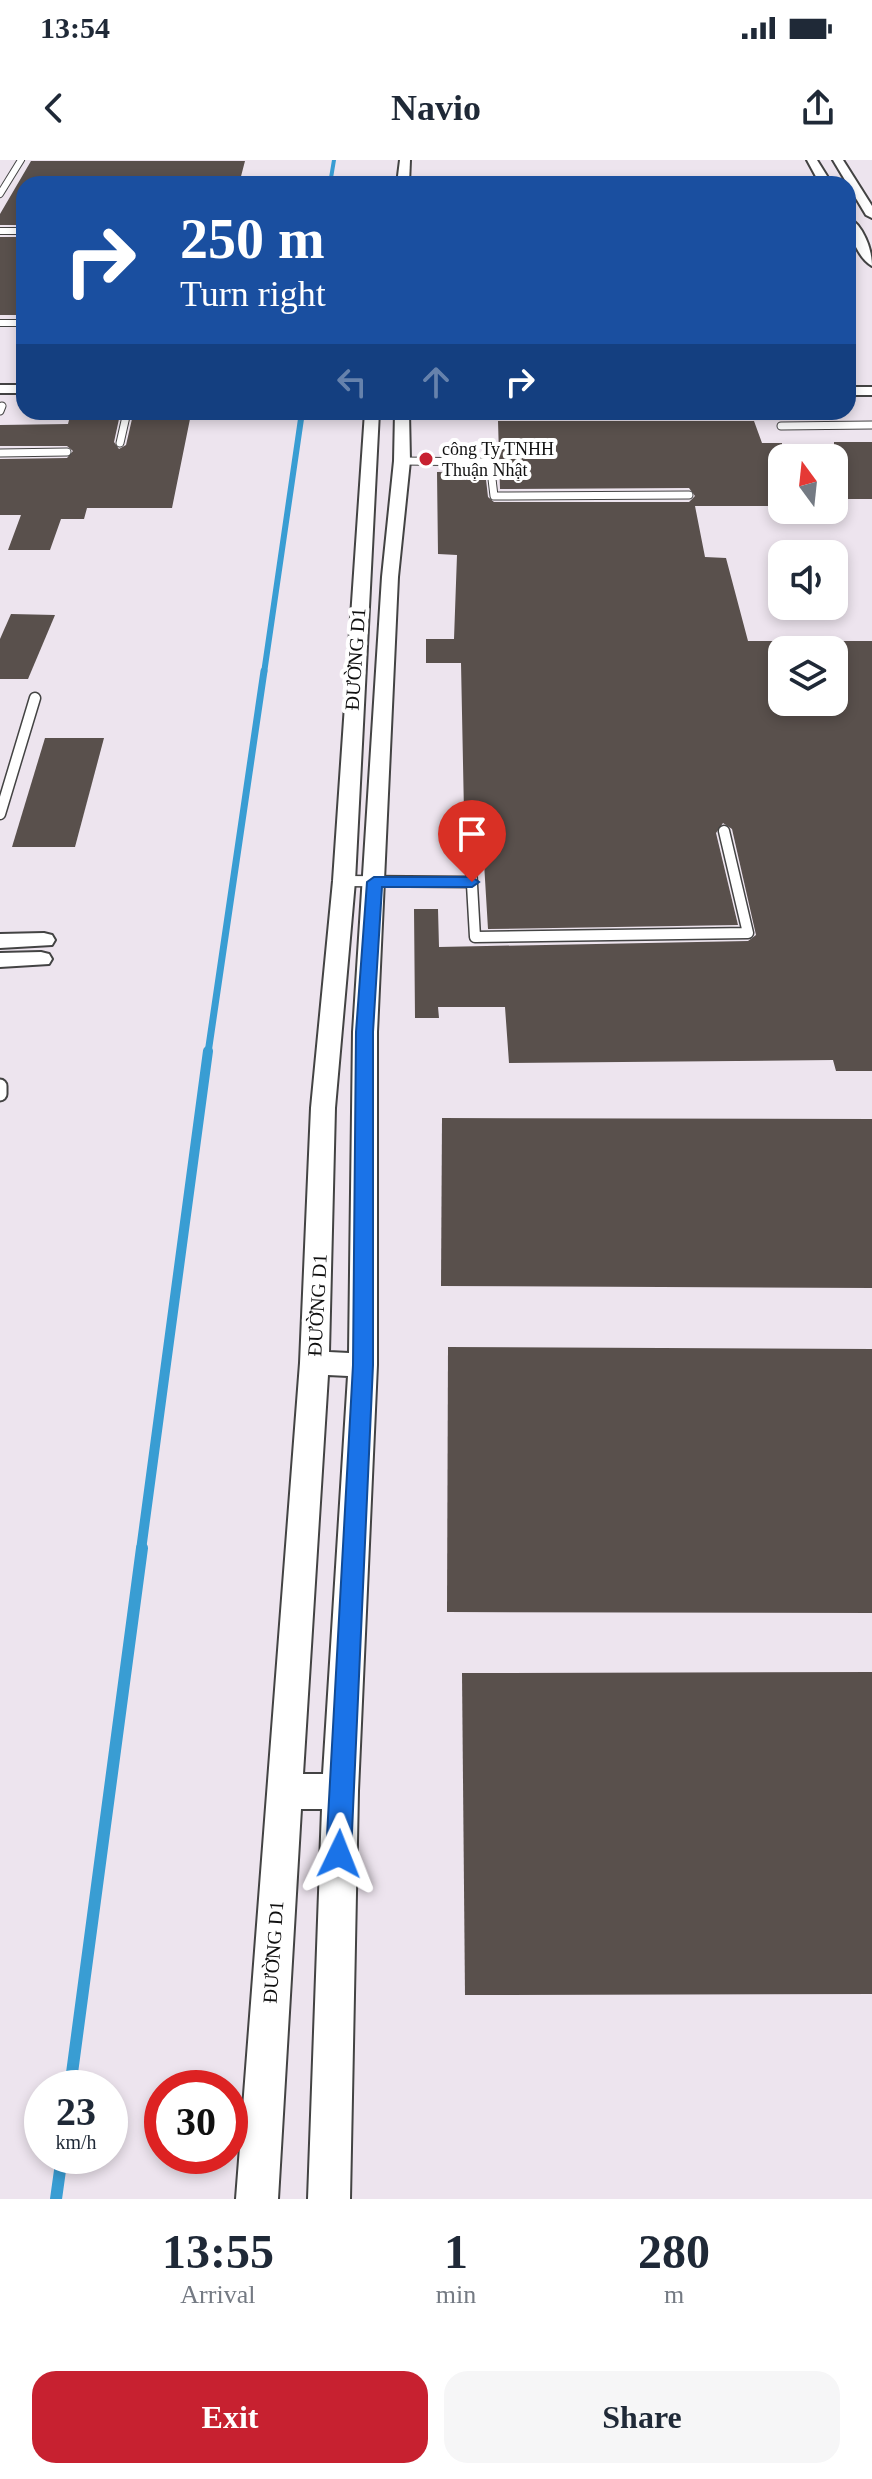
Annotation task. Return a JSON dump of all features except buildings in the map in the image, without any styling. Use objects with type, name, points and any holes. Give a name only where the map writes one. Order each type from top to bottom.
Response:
[{"type":"street","points":[[389,165],[405,162]]},
{"type":"street","points":[[856,189],[872,215]]},
{"type":"street","points":[[856,234],[872,262]]},
{"type":"street","points":[[4,407],[11,389]]},
{"type":"street","name":"ĐƯỜNG D1","points":[[257,2199],[314,1363],[323,1108],[344,881],[371,420]]},
{"type":"street","name":"ĐƯỜNG D1","points":[[329,2199],[340,1791],[363,1365],[365,1032],[390,577],[402,461],[402,420]]},
{"type":"street","points":[[361,577],[390,577]]},
{"type":"street","points":[[0,941],[42,950],[0,960]]},
{"type":"street","points":[[314,1363],[363,1365]]},
{"type":"street","points":[[284,1792],[340,1791]]},
{"type":"lane","points":[[0,194],[21,160]]},
{"type":"lane","points":[[120,443],[125,420]]},
{"type":"lane","points":[[781,426],[872,425]]},
{"type":"lane","points":[[0,453],[67,452]]},
{"type":"lane","points":[[402,461],[490,462],[494,496],[689,495]]},
{"type":"lane","points":[[0,814],[35,698]]},
{"type":"lane","points":[[469,832],[475,937],[748,933],[724,831]]},
{"type":"lane","points":[[344,881],[472,882]]},
{"type":"lane","points":[[0,1086],[0,1094]]},
{"type":"shaded area","points":[[0,160],[872,160],[872,2199],[0,2199]]},
{"type":"waterway","points":[[331,176],[334,160]]},
{"type":"waterway","points":[[264,673],[301,420]]},
{"type":"waterway","points":[[208,1053],[264,671]]},
{"type":"waterway","points":[[141,1550],[208,1051]]},
{"type":"waterway","points":[[72,2070],[142,1548]]},
{"type":"waterway","points":[[56,2199],[59,2174]]},
{"type":"place","name":"công Ty TNHH Thuận Nhật","points":[[426,459]]},
{"type":"route","points":[[339,1854],[363,1365],[365,1032],[374,882],[472,882]]}]
